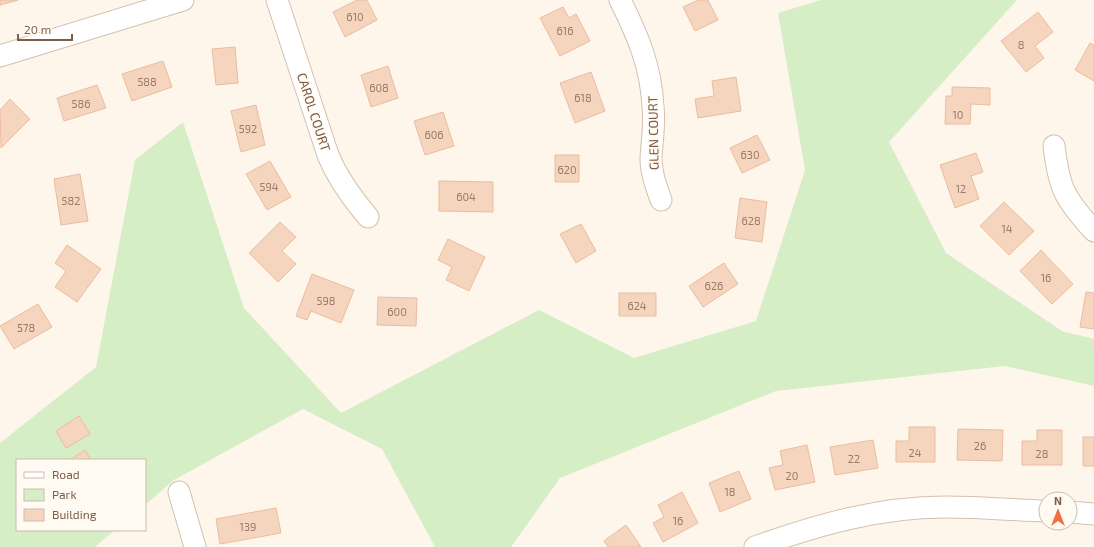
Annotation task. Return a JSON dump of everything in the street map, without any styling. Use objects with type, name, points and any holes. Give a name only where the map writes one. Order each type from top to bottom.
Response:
[{"type":"street","points":[[0,56],[183,0]]},
{"type":"street","name":"CAROL COURT","points":[[277,0],[328,155],[336,174],[347,193],[368,216]]},
{"type":"street","name":"GLEN COURT","points":[[620,0],[636,32],[649,69],[654,124],[651,160],[654,180],[661,200]]},
{"type":"street","points":[[1054,146],[1061,185],[1070,202],[1094,231]]},
{"type":"street","points":[[179,492],[195,547]]},
{"type":"street","points":[[755,547],[798,532],[850,518],[900,510],[945,507],[1038,511]]},
{"type":"street","points":[[1078,513],[1094,514]]},
{"type":"green space","points":[[821,0],[1017,0],[889,142],[946,253],[1062,331],[1094,339],[1094,386],[1005,366],[776,391],[560,478],[511,547],[435,547],[382,449],[303,409],[174,480],[146,504],[146,459],[16,459],[16,531],[114,531],[95,547],[0,547],[0,443],[96,367],[135,160],[183,122],[244,308],[341,413],[539,310],[634,358],[756,321],[805,170],[778,13]]},
{"type":"building","points":[[0,0],[18,0],[0,5]]},
{"type":"building","points":[[357,0],[367,0],[377,20],[345,37],[333,12]]},
{"type":"building","points":[[698,0],[708,0],[718,20],[695,31],[683,7]]},
{"type":"building","points":[[563,7],[569,18],[576,14],[590,41],[560,56],[540,18]]},
{"type":"building","points":[[1038,12],[1053,32],[1035,46],[1044,58],[1026,72],[1001,41]]},
{"type":"building","points":[[1090,43],[1094,45],[1094,81],[1075,70]]},
{"type":"building","points":[[235,47],[238,83],[216,85],[212,49]]},
{"type":"building","points":[[163,61],[172,87],[132,101],[122,74]]},
{"type":"building","points":[[388,66],[398,98],[371,107],[361,75]]},
{"type":"building","points":[[591,72],[605,111],[575,123],[560,83]]},
{"type":"building","points":[[736,77],[741,111],[698,118],[695,99],[714,96],[712,81]]},
{"type":"building","points":[[97,85],[106,108],[64,121],[57,98]]},
{"type":"building","points":[[952,87],[990,88],[990,105],[971,104],[970,124],[945,124],[946,96],[952,96]]},
{"type":"building","points":[[10,99],[30,119],[1,148],[0,110]]},
{"type":"building","points":[[256,105],[265,145],[241,152],[231,111]]},
{"type":"building","points":[[443,112],[454,146],[425,155],[414,121]]},
{"type":"building","points":[[757,135],[770,160],[742,173],[730,148]]},
{"type":"building","points":[[976,153],[983,172],[971,176],[979,199],[955,208],[940,165]]},
{"type":"building","points":[[555,155],[579,155],[579,182],[555,182]]},
{"type":"building","points":[[270,161],[291,197],[267,210],[246,174]]},
{"type":"building","points":[[80,174],[88,221],[61,225],[54,179]]},
{"type":"building","points":[[439,181],[493,182],[493,212],[439,211]]},
{"type":"building","points":[[740,198],[767,202],[762,242],[735,238]]},
{"type":"building","points":[[1004,202],[1034,231],[1009,255],[980,226]]},
{"type":"building","points":[[280,222],[296,237],[282,251],[296,264],[278,282],[249,253]]},
{"type":"building","points":[[581,224],[596,251],[576,263],[560,234]]},
{"type":"building","points":[[448,239],[485,257],[469,291],[446,280],[452,267],[438,260]]},
{"type":"building","points":[[67,245],[101,269],[77,302],[55,287],[66,271],[55,263]]},
{"type":"building","points":[[1041,250],[1073,284],[1052,304],[1020,271]]},
{"type":"building","points":[[724,263],[738,284],[703,307],[689,286]]},
{"type":"building","points":[[312,274],[354,290],[341,323],[311,311],[307,320],[296,316]]},
{"type":"building","points":[[1086,292],[1094,293],[1094,329],[1080,327]]},
{"type":"building","points":[[619,293],[656,293],[656,316],[619,316]]},
{"type":"building","points":[[378,297],[417,298],[416,326],[377,325]]},
{"type":"building","points":[[38,304],[52,327],[14,349],[0,326]]},
{"type":"building","points":[[79,416],[90,434],[66,448],[56,431]]},
{"type":"building","points":[[909,427],[935,427],[935,462],[896,462],[896,441],[909,441]]},
{"type":"building","points":[[958,429],[1003,430],[1002,461],[957,460]]},
{"type":"building","points":[[1037,430],[1062,430],[1062,465],[1022,465],[1022,441],[1037,441]]},
{"type":"building","points":[[1083,437],[1094,437],[1094,466],[1083,466]]},
{"type":"building","points":[[873,440],[878,468],[835,475],[830,447]]},
{"type":"building","points":[[807,445],[815,482],[775,490],[769,468],[783,465],[780,451]]},
{"type":"building","points":[[85,450],[90,459],[72,459]]},
{"type":"building","points":[[739,471],[751,499],[720,512],[709,483]]},
{"type":"building","points":[[682,492],[698,523],[663,542],[653,523],[664,517],[658,505]]},
{"type":"building","points":[[276,508],[281,533],[220,544],[216,519]]},
{"type":"building","points":[[626,525],[641,547],[608,547],[604,541]]}]
